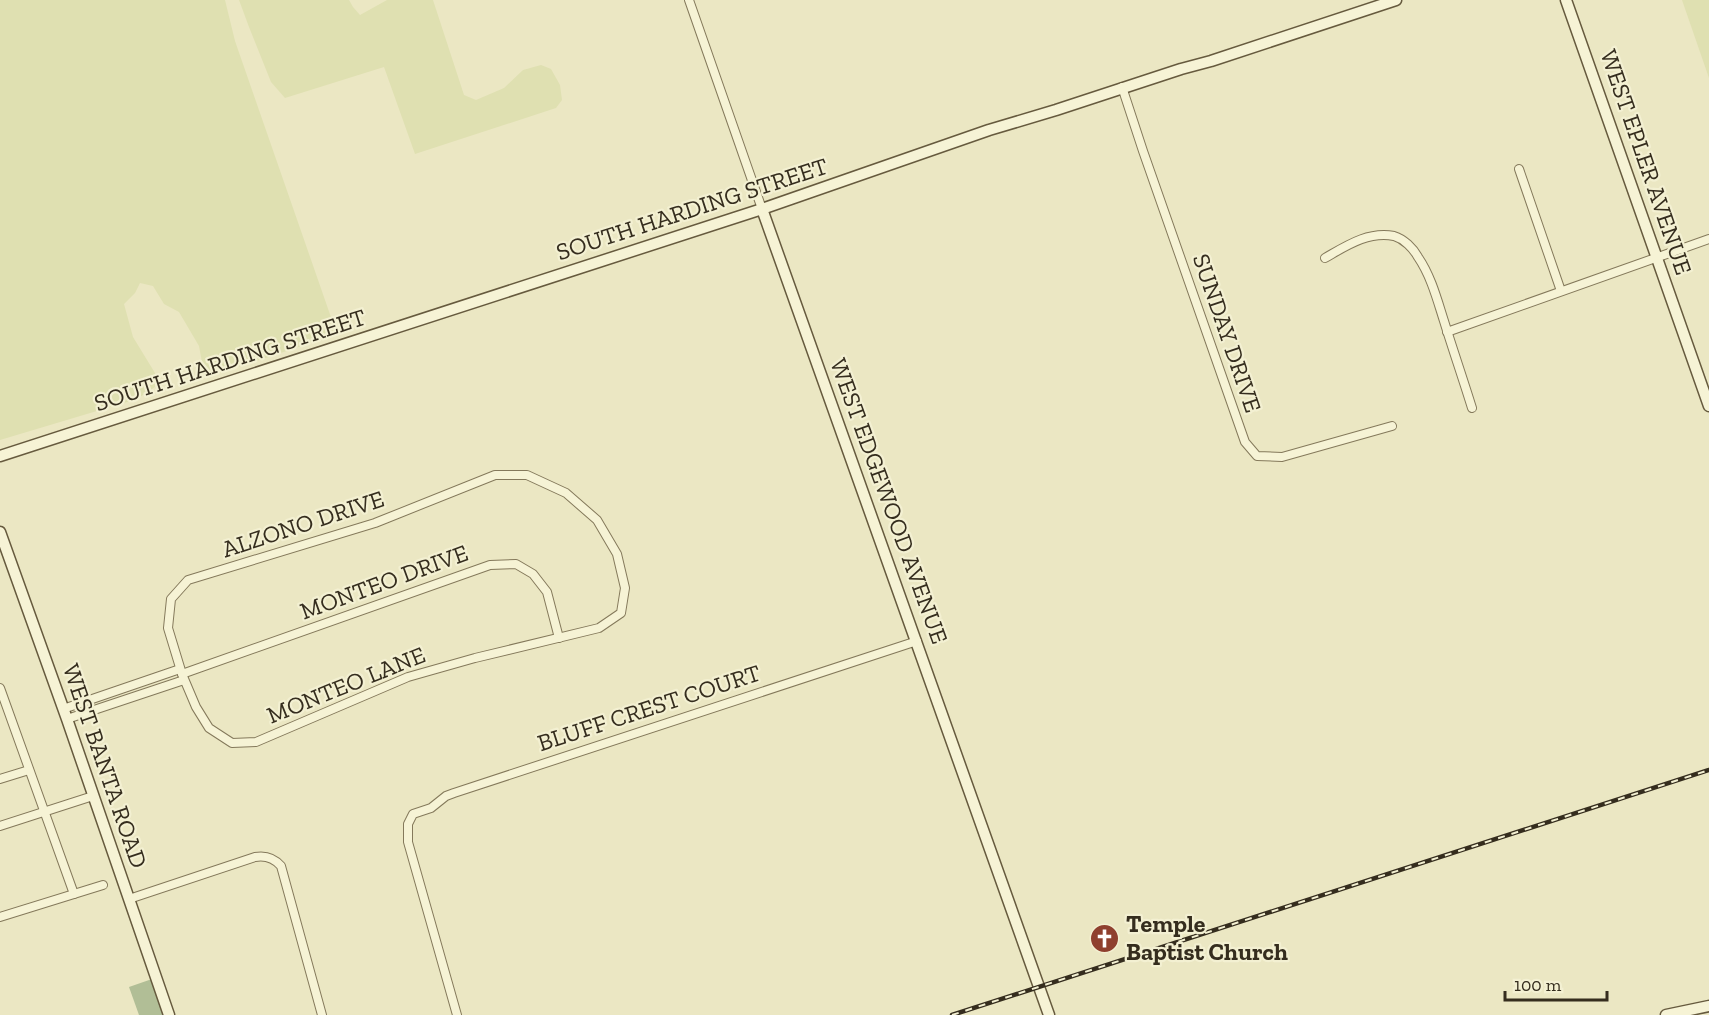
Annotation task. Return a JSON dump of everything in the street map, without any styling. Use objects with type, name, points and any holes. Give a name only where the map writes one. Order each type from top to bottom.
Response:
[{"type":"street","name":"WEST EDGEWOOD AVENUE","points":[[689,0],[1049,1015]]},
{"type":"street","name":"SOUTH HARDING STREET","points":[[0,456],[762,209],[989,130],[1211,61],[1396,0]]},
{"type":"street","name":"WEST EPLER AVENUE","points":[[1566,0],[1709,406]]},
{"type":"street","name":"SUNDAY DRIVE","points":[[1122,87],[1245,442],[1257,456],[1282,457],[1392,426]]},
{"type":"street","points":[[1519,169],[1561,291]]},
{"type":"street","points":[[1325,258],[1366,237],[1395,237],[1404,241],[1420,258],[1428,275],[1472,408]]},
{"type":"street","points":[[1447,332],[1709,239]]},
{"type":"street","name":"MONTEO LANE","points":[[182,674],[196,707],[209,728],[232,743],[256,742],[408,677],[599,628],[621,613],[625,588],[617,554],[597,520],[566,493],[527,475]]},
{"type":"street","name":"ALZONO DRIVE","points":[[182,674],[168,628],[171,599],[188,580],[375,523],[495,476],[527,475]]},
{"type":"street","name":"WEST BANTA ROAD","points":[[0,532],[169,1015]]},
{"type":"street","name":"MONTEO DRIVE","points":[[65,714],[490,565],[516,564],[533,574],[547,592],[559,638]]},
{"type":"street","name":"BLUFF CREST COURT","points":[[457,1015],[408,842],[407,830],[413,814],[430,808],[454,793],[917,641]]},
{"type":"street","points":[[1,692],[74,894]]},
{"type":"street","points":[[0,779],[29,770]]},
{"type":"street","points":[[0,826],[93,796]]},
{"type":"street","points":[[129,899],[255,857],[272,858],[281,866],[322,1015]]},
{"type":"street","points":[[0,917],[103,885]]},
{"type":"street","points":[[1666,1015],[1709,1006]]},
{"type":"green space","points":[[0,0],[225,0],[235,41],[333,323],[333,330],[328,335],[320,340],[220,373],[209,370],[202,362],[199,346],[179,312],[164,304],[153,286],[140,283],[135,293],[124,304],[133,337],[155,373],[155,387],[137,399],[0,440]]},
{"type":"green space","points":[[239,0],[349,0],[360,15],[387,0],[433,0],[464,95],[476,100],[504,88],[523,70],[541,65],[551,69],[560,85],[562,100],[556,108],[415,154],[384,67],[285,98],[271,82]]},
{"type":"green space","points":[[1682,0],[1709,0],[1709,78]]},
{"type":"green space","points":[[152,979],[165,1015],[139,1015],[129,987]]},
{"type":"railway","points":[[952,1015],[1709,770]]},
{"type":"place","name":"Temple Baptist Church","points":[[1105,938]]}]
